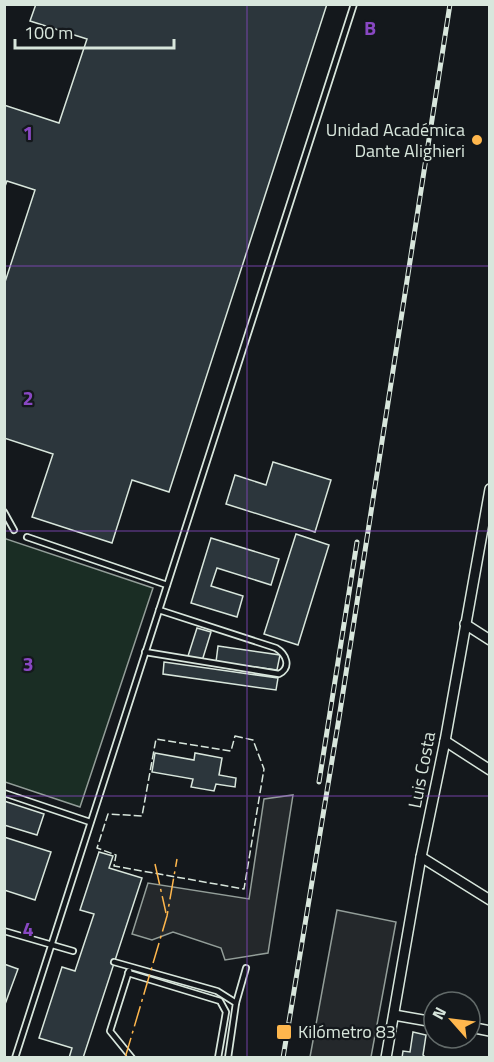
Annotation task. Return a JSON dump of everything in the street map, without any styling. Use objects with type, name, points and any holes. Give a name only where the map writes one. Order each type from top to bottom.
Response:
[{"type":"street","name":"Luis Costa","points":[[386,1058],[421,857],[445,741],[488,506],[489,489]]},
{"type":"street","points":[[465,624],[489,640]]},
{"type":"street","points":[[445,741],[489,770]]},
{"type":"street","points":[[421,857],[489,900]]},
{"type":"street","points":[[394,1015],[422,1020]]},
{"type":"lane","points":[[15,1058],[354,4]]},
{"type":"lane","points":[[4,512],[14,530]]},
{"type":"lane","points":[[27,537],[167,585]]},
{"type":"lane","points":[[145,652],[279,674],[286,666],[284,652],[276,648],[159,610]]},
{"type":"lane","points":[[4,793],[90,822]]},
{"type":"lane","points":[[4,931],[73,951]]},
{"type":"lane","points":[[114,962],[217,991],[236,1003]]},
{"type":"lane","points":[[131,965],[110,1030],[132,1058]]},
{"type":"lane","points":[[228,1058],[236,1003],[246,968]]},
{"type":"lane","points":[[128,973],[220,1001],[226,1012],[218,1058]]},
{"type":"green space","points":[[5,537],[153,588],[80,807],[5,782]]},
{"type":"shaded area","points":[[293,795],[268,953],[225,960],[221,948],[173,932],[152,940],[132,934],[148,883],[249,899],[264,799]]},
{"type":"shaded area","points":[[337,910],[396,922],[371,1057],[310,1057]]},
{"type":"building","points":[[36,4],[327,4],[169,492],[132,480],[112,543],[32,517],[53,454],[4,438],[4,285],[35,190],[7,181],[4,189],[4,105],[59,123],[87,39],[30,21]]},
{"type":"building","points":[[273,462],[331,480],[315,532],[226,504],[235,475],[266,485]]},
{"type":"building","points":[[296,534],[329,545],[298,645],[264,634]]},
{"type":"building","points":[[211,538],[279,559],[271,585],[217,568],[211,586],[243,596],[237,617],[191,603]]},
{"type":"building","points":[[197,628],[211,632],[202,661],[188,656]]},
{"type":"building","points":[[218,646],[280,655],[277,670],[216,662]]},
{"type":"building","points":[[164,662],[278,678],[276,690],[163,674]]},
{"type":"building","points":[[155,753],[194,760],[195,753],[222,758],[219,775],[236,778],[235,787],[216,784],[214,791],[191,787],[193,779],[152,772]]},
{"type":"building","points":[[4,801],[44,814],[37,835],[4,825]]},
{"type":"building","points":[[4,837],[51,852],[35,900],[4,890]]},
{"type":"building","points":[[99,852],[113,856],[109,868],[142,878],[83,1058],[69,1058],[72,1048],[39,1038],[62,967],[75,971],[94,914],[80,910]]},
{"type":"building","points":[[4,964],[18,969],[4,1007]]},
{"type":"building","points":[[413,1032],[422,1034],[422,1050],[426,1058],[402,1058],[403,1051],[410,1052]]},
{"type":"railway","points":[[283,1058],[339,718],[450,4]]},
{"type":"railway","points":[[319,782],[357,542]]},
{"type":"fence","points":[[235,736],[253,740],[264,769],[244,889],[114,866],[116,855],[97,848],[108,814],[142,816],[156,739],[231,751],[235,736]]},
{"type":"power","points":[[125,1058],[167,916],[177,859]]},
{"type":"power","points":[[155,864],[166,913]]},
{"type":"place","name":"Unidad Académica Dante Alighieri","points":[[477,140]]},
{"type":"place","name":"Kilómetro 83","points":[[284,1032]]}]
